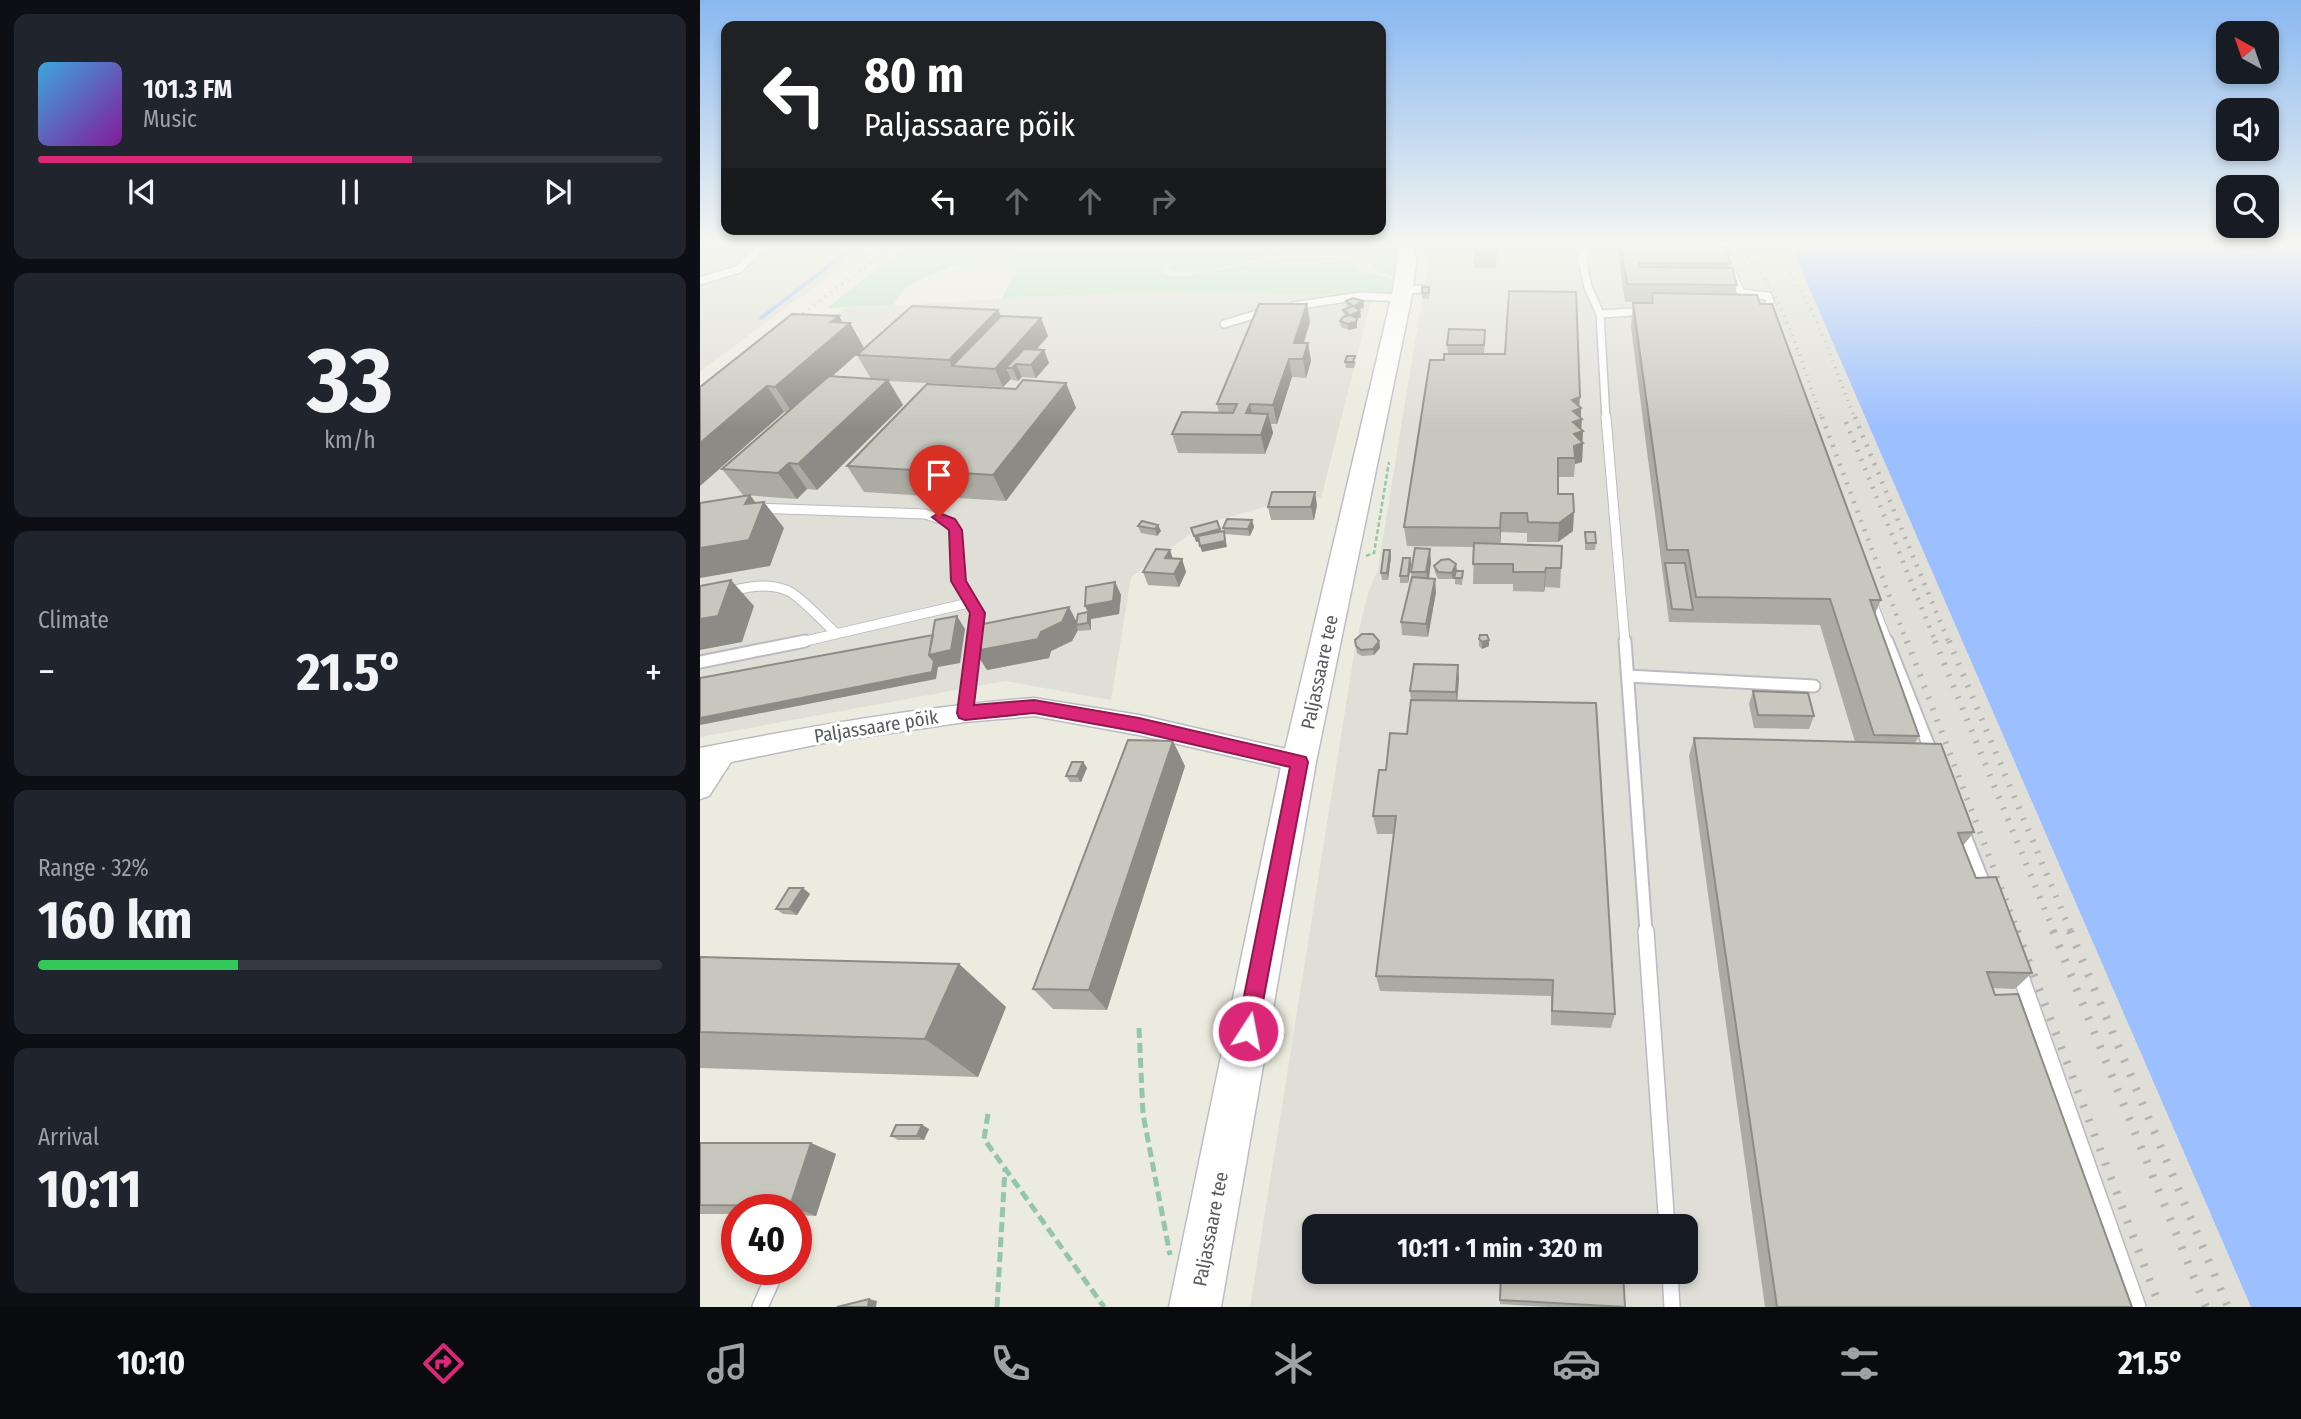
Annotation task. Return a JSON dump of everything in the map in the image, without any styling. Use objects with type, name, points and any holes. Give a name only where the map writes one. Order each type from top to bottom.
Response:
[{"type":"street","name":"Paljassaare tee","points":[[1195,1307],[1300,762],[1399,307]]},
{"type":"street","name":"Paljassaare põik","points":[[712,755],[829,732],[1034,706],[1139,725],[1300,762]]},
{"type":"street","points":[[700,788],[712,755]]},
{"type":"lane","points":[[1224,324],[1288,307]]},
{"type":"lane","points":[[1597,307],[1600,314],[1608,453],[1628,676],[1666,1214]]},
{"type":"lane","points":[[1764,307],[1757,315],[1777,327]]},
{"type":"lane","points":[[1600,314],[1663,312]]},
{"type":"lane","points":[[740,508],[939,517],[950,522],[956,530],[958,581],[977,613],[965,713]]},
{"type":"lane","points":[[1866,586],[1937,766]]},
{"type":"lane","points":[[700,598],[778,587],[790,592],[837,634]]},
{"type":"lane","points":[[700,662],[837,634],[972,602]]},
{"type":"lane","points":[[1628,676],[1814,686]]},
{"type":"lane","points":[[1957,817],[1993,907]]},
{"type":"lane","points":[[2014,958],[2138,1307]]},
{"type":"lane","points":[[1671,1284],[1672,1307]]},
{"type":"lane","points":[[760,1307],[770,1285]]},
{"type":"path","points":[[1139,1028],[1138,1058],[1151,1165],[1172,1265]]},
{"type":"path","points":[[988,1114],[984,1139],[1104,1307]]},
{"type":"path","points":[[997,1307],[1005,1168]]},
{"type":"shaded area","points":[[700,307],[787,307],[700,371]]},
{"type":"shaded area","points":[[1369,307],[1321,498],[1288,500],[1202,525],[1131,577],[1111,700],[1005,681],[700,737],[700,417],[844,308]]},
{"type":"shaded area","points":[[1421,307],[1817,307],[2251,1307],[1250,1307],[1355,648],[1367,596],[1378,569]]},
{"type":"water","points":[[1817,307],[2301,307],[2301,1307],[2251,1307]]},
{"type":"building","points":[[911,307],[998,310],[949,360],[857,355]]},
{"type":"building","points":[[1258,307],[1306,307],[1294,343],[1308,343],[1303,359],[1289,359],[1273,405],[1250,404],[1246,413],[1268,414],[1261,435],[1172,434],[1182,412],[1233,413],[1237,404],[1217,404]]},
{"type":"building","points":[[1355,307],[1360,311],[1351,315],[1357,318],[1356,322],[1348,324],[1340,321],[1350,315],[1343,310]]},
{"type":"building","points":[[1508,307],[1577,307],[1580,397],[1572,400],[1581,408],[1573,411],[1582,419],[1573,422],[1583,431],[1574,434],[1583,443],[1574,446],[1575,458],[1558,458],[1558,494],[1573,494],[1574,512],[1559,523],[1528,522],[1527,513],[1501,513],[1500,528],[1404,527],[1430,360],[1444,360],[1444,354],[1505,354]]},
{"type":"building","points":[[1634,307],[1773,307],[1881,600],[1870,600],[1919,736],[1874,735],[1830,599],[1696,597],[1688,550],[1667,550]]},
{"type":"building","points":[[792,314],[839,316],[831,322],[850,323],[775,387],[767,386],[700,443],[700,387]]},
{"type":"building","points":[[1001,316],[1041,318],[995,369],[952,366]]},
{"type":"building","points":[[1449,329],[1485,330],[1484,345],[1447,345]]},
{"type":"building","points":[[1024,349],[1044,350],[1031,365],[1016,364],[1012,368],[1006,368]]},
{"type":"building","points":[[1347,356],[1355,356],[1353,362],[1345,362]]},
{"type":"building","points":[[829,376],[888,380],[798,464],[789,463],[778,473],[722,469]]},
{"type":"building","points":[[1023,380],[1066,383],[993,475],[847,466],[927,384],[1016,389]]},
{"type":"building","points":[[1272,492],[1315,492],[1311,507],[1268,507]]},
{"type":"building","points":[[750,495],[745,504],[764,502],[749,540],[700,548],[700,503]]},
{"type":"building","points":[[1227,519],[1252,520],[1248,529],[1223,528]]},
{"type":"building","points":[[1142,521],[1158,525],[1155,529],[1138,526]]},
{"type":"building","points":[[1217,521],[1220,529],[1194,536],[1191,528]]},
{"type":"building","points":[[1224,531],[1225,541],[1200,546],[1198,536]]},
{"type":"building","points":[[1585,532],[1595,532],[1596,543],[1586,543]]},
{"type":"building","points":[[1474,543],[1562,546],[1561,568],[1546,568],[1545,572],[1513,572],[1513,564],[1473,564]]},
{"type":"building","points":[[1415,548],[1430,549],[1426,572],[1411,572]]},
{"type":"building","points":[[1156,549],[1170,550],[1165,558],[1182,559],[1174,574],[1143,572]]},
{"type":"building","points":[[1384,550],[1390,550],[1387,573],[1381,573]]},
{"type":"building","points":[[1403,558],[1410,558],[1408,576],[1400,576]]},
{"type":"building","points":[[1449,559],[1456,564],[1452,573],[1438,572],[1434,566],[1441,560]]},
{"type":"building","points":[[1665,563],[1685,563],[1693,610],[1672,609]]},
{"type":"building","points":[[1456,571],[1463,571],[1462,578],[1454,578]]},
{"type":"building","points":[[1412,577],[1435,579],[1426,624],[1401,622]]},
{"type":"building","points":[[731,580],[718,616],[700,619],[700,586]]},
{"type":"building","points":[[1115,582],[1113,601],[1085,606],[1086,587]]},
{"type":"building","points":[[1069,607],[1062,622],[1041,632],[1038,639],[975,651],[978,625]]},
{"type":"building","points":[[1088,612],[1088,623],[1076,625],[1078,614]]},
{"type":"building","points":[[957,616],[951,650],[929,655],[935,620]]},
{"type":"building","points":[[1362,634],[1373,634],[1379,641],[1373,649],[1361,650],[1356,646],[1355,640]]},
{"type":"building","points":[[933,635],[929,655],[934,661],[932,672],[700,718],[700,678]]},
{"type":"building","points":[[1480,635],[1487,635],[1489,640],[1482,642]]},
{"type":"building","points":[[1414,664],[1458,665],[1456,692],[1410,691]]},
{"type":"building","points":[[1753,691],[1808,693],[1814,716],[1758,715]]},
{"type":"building","points":[[1411,700],[1596,703],[1615,1014],[1552,1011],[1553,980],[1376,976],[1396,816],[1373,816],[1379,770],[1386,770],[1390,733],[1407,734]]},
{"type":"building","points":[[1694,738],[1941,744],[1974,832],[1958,833],[1976,878],[1996,877],[2032,973],[1987,972],[1995,995],[2018,994],[2132,1307],[1777,1307]]},
{"type":"building","points":[[1128,740],[1173,741],[1089,990],[1033,989]]},
{"type":"building","points":[[1072,762],[1083,762],[1077,776],[1066,776]]},
{"type":"building","points":[[789,888],[803,888],[789,909],[776,909]]},
{"type":"building","points":[[700,957],[959,964],[925,1039],[700,1032]]},
{"type":"building","points":[[896,1125],[922,1125],[917,1136],[891,1136]]},
{"type":"building","points":[[700,1143],[811,1143],[794,1194],[721,1194],[721,1205],[700,1205]]},
{"type":"building","points":[[1501,1284],[1624,1284],[1625,1307],[1500,1300]]},
{"type":"building","points":[[869,1299],[868,1307],[837,1307]]},
{"type":"waterway","points":[[761,318],[775,307]]},
{"type":"railway","points":[[786,326],[811,307]]},
{"type":"railway","points":[[1780,307],[1822,419]]},
{"type":"railway","points":[[1810,307],[1855,419]]},
{"type":"railway","points":[[1822,417],[1907,643]]},
{"type":"railway","points":[[1855,417],[1949,643]]},
{"type":"railway","points":[[1846,422],[1936,643]]},
{"type":"railway","points":[[1907,641],[2018,932]]},
{"type":"railway","points":[[1935,641],[2054,932]]},
{"type":"railway","points":[[1949,641],[2071,932]]},
{"type":"railway","points":[[2017,931],[2160,1307]]},
{"type":"railway","points":[[2053,931],[2206,1307]]},
{"type":"railway","points":[[2070,931],[2228,1307]]},
{"type":"route","points":[[939,517],[950,522],[956,530],[958,581],[977,613],[965,713],[1034,706],[1139,725],[1300,762],[1248,1031]]}]
